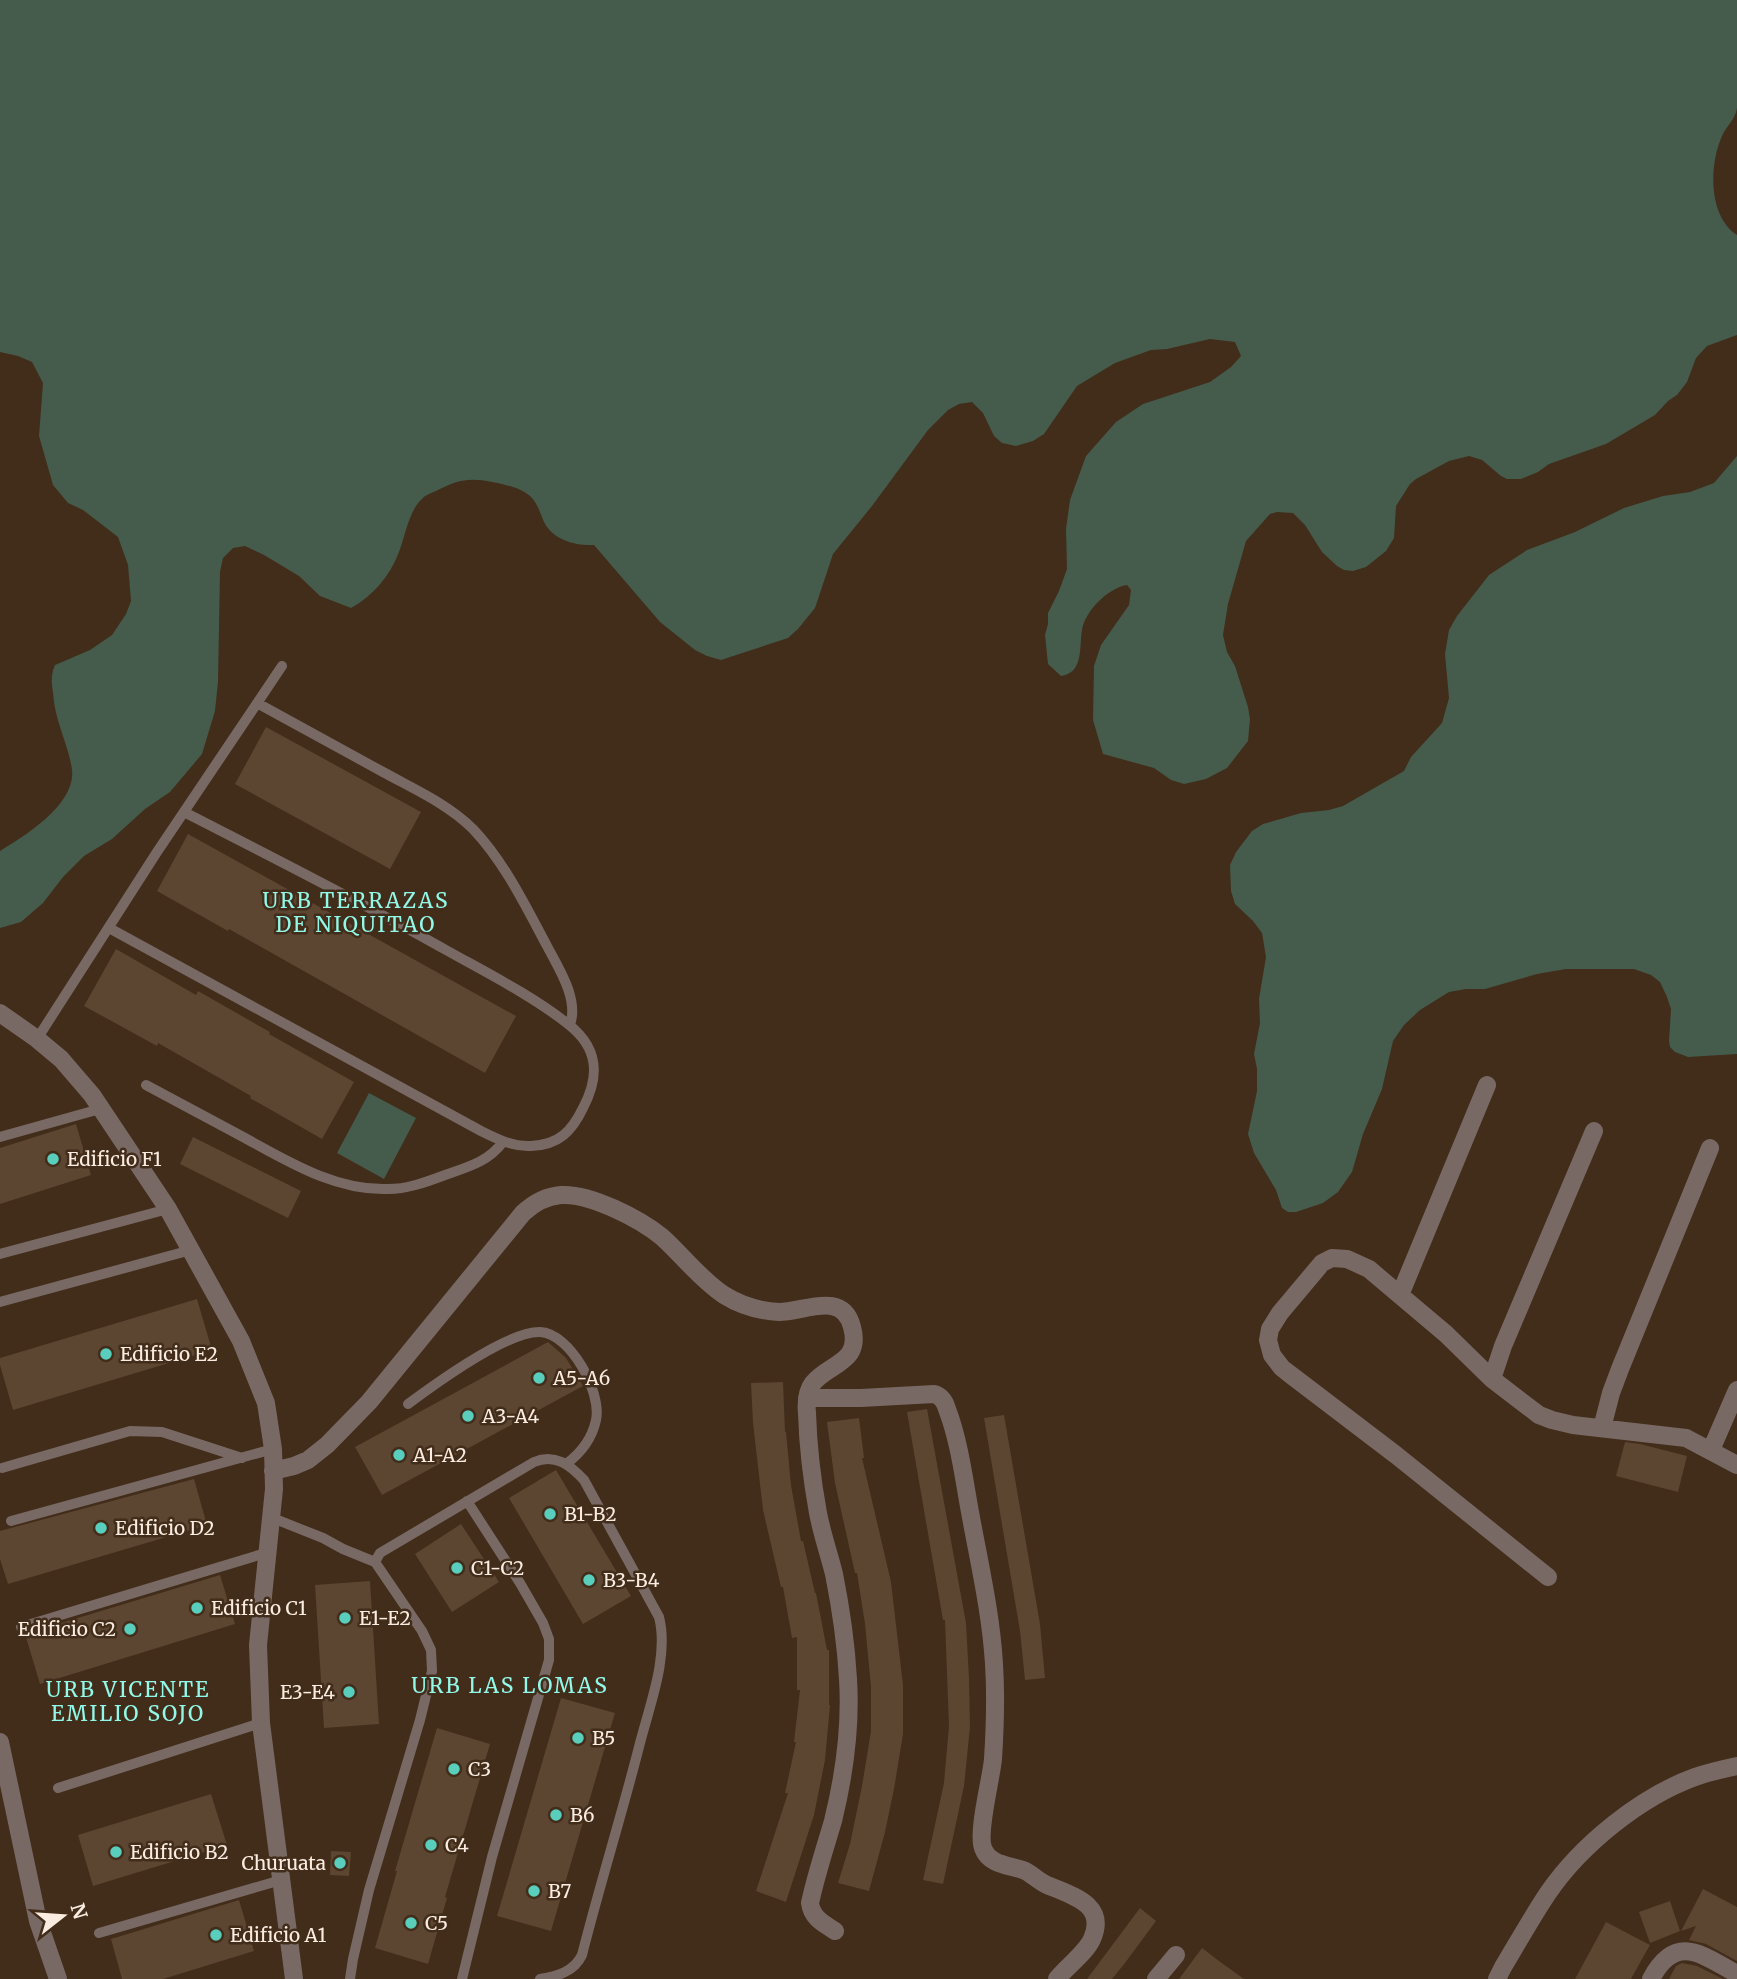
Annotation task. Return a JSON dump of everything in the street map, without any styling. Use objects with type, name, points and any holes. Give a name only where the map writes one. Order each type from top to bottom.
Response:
[{"type":"street","points":[[2,1017],[37,1039],[61,1059],[92,1095],[168,1209],[241,1340],[266,1403],[273,1449],[274,1489],[258,1645],[261,1723],[294,1979]]},
{"type":"street","points":[[1400,1295],[1487,1085]]},
{"type":"street","points":[[1492,1379],[1503,1346],[1594,1131]]},
{"type":"street","points":[[1602,1428],[1620,1369],[1710,1148]]},
{"type":"street","points":[[273,1472],[301,1463],[327,1445],[369,1402],[523,1213],[535,1203],[555,1196],[582,1197],[633,1217],[659,1235],[715,1288],[744,1304],[775,1312],[820,1306],[841,1309],[852,1325],[852,1347],[843,1361],[812,1384],[806,1409],[812,1477],[843,1629],[848,1681],[842,1776],[810,1903],[811,1911],[816,1917],[835,1930]]},
{"type":"street","points":[[1548,1577],[1282,1368],[1272,1355],[1268,1340],[1272,1324],[1317,1269],[1328,1260],[1347,1259],[1369,1269],[1446,1334],[1492,1379],[1528,1407],[1552,1420],[1573,1425],[1686,1438],[1737,1465]]},
{"type":"street","points":[[1711,1450],[1737,1390]]},
{"type":"street","points":[[807,1398],[934,1394],[941,1398],[947,1408],[970,1513],[988,1612],[994,1664],[993,1750],[981,1840],[988,1857],[1025,1871],[1047,1885],[1079,1898],[1091,1909],[1094,1930],[1088,1946],[1057,1979]]},
{"type":"street","points":[[0,1742],[38,1921],[58,1979]]},
{"type":"street","points":[[1497,1979],[1549,1891],[1577,1857],[1598,1838],[1637,1808],[1674,1786],[1737,1766]]},
{"type":"street","points":[[1651,1979],[1661,1962],[1684,1950],[1695,1952],[1737,1974]]},
{"type":"street","points":[[1156,1979],[1176,1955]]},
{"type":"lane","points":[[37,1039],[282,666]]},
{"type":"lane","points":[[257,703],[431,797],[471,827],[508,875],[560,970],[573,1006],[570,1025]]},
{"type":"lane","points":[[109,928],[503,1142],[523,1146],[548,1144],[562,1137],[575,1125],[593,1085],[594,1065],[587,1045],[570,1025],[507,984],[418,934],[184,812]]},
{"type":"lane","points":[[146,1085],[291,1163],[359,1187],[387,1189],[416,1185],[484,1161],[503,1142]]},
{"type":"lane","points":[[0,1137],[100,1109]]},
{"type":"lane","points":[[0,1254],[168,1209]]},
{"type":"lane","points":[[0,1302],[191,1250]]},
{"type":"lane","points":[[408,1404],[464,1365],[520,1336],[540,1332],[555,1336],[566,1345],[588,1379],[596,1410],[596,1418],[587,1443],[566,1464]]},
{"type":"lane","points":[[2,1468],[130,1431],[162,1432],[242,1458]]},
{"type":"lane","points":[[10,1521],[273,1449]]},
{"type":"lane","points":[[375,1562],[385,1550],[541,1459],[549,1458],[566,1464],[592,1491],[659,1617],[663,1639],[647,1718],[582,1955],[578,1964],[569,1970],[540,1979]]},
{"type":"lane","points":[[462,1979],[492,1857],[550,1649],[543,1623],[467,1501]]},
{"type":"lane","points":[[270,1517],[375,1562],[422,1631],[433,1661],[421,1720],[369,1890],[350,1979]]},
{"type":"lane","points":[[21,1626],[269,1552]]},
{"type":"lane","points":[[58,1788],[261,1723]]},
{"type":"lane","points":[[99,1933],[281,1880]]},
{"type":"green space","points":[[0,0],[1737,0],[1737,108],[1722,136],[1713,175],[1716,203],[1721,216],[1737,235],[1737,335],[1707,346],[1696,358],[1687,382],[1677,395],[1655,415],[1606,444],[1549,464],[1521,479],[1507,479],[1482,460],[1469,456],[1449,461],[1416,479],[1396,506],[1394,538],[1386,551],[1366,567],[1353,571],[1344,570],[1322,552],[1305,525],[1293,513],[1270,514],[1246,541],[1228,604],[1223,635],[1248,707],[1248,741],[1227,768],[1206,779],[1184,784],[1171,780],[1154,768],[1103,754],[1093,720],[1094,666],[1101,645],[1129,605],[1131,590],[1127,585],[1105,596],[1088,615],[1082,630],[1077,665],[1068,674],[1061,676],[1048,664],[1045,635],[1048,613],[1067,569],[1066,529],[1070,500],[1086,456],[1116,422],[1143,404],[1210,382],[1231,367],[1241,356],[1235,342],[1210,339],[1151,350],[1115,363],[1077,386],[1044,434],[1033,441],[1016,446],[1002,443],[994,436],[983,413],[972,402],[959,404],[948,410],[928,430],[833,554],[815,608],[798,629],[788,638],[721,660],[695,650],[660,622],[594,545],[572,543],[559,537],[548,528],[536,504],[522,491],[484,480],[463,480],[423,498],[414,510],[399,552],[386,577],[367,598],[351,608],[320,596],[299,576],[264,555],[245,546],[233,548],[223,558],[220,572],[218,682],[215,711],[202,754],[170,792],[145,809],[112,839],[84,856],[43,903],[21,922],[0,928],[0,851],[47,818],[58,807],[71,783],[72,770],[54,702],[52,679],[55,665],[90,650],[112,635],[131,601],[128,565],[118,537],[83,510],[68,503],[53,485],[39,436],[43,383],[32,362],[0,352]]},
{"type":"green space","points":[[1737,456],[1737,1054],[1688,1057],[1675,1052],[1669,1041],[1671,1009],[1660,982],[1651,975],[1634,969],[1566,969],[1485,989],[1449,992],[1420,1010],[1404,1025],[1393,1041],[1382,1089],[1363,1134],[1352,1172],[1338,1192],[1323,1203],[1288,1212],[1282,1208],[1276,1190],[1254,1153],[1248,1134],[1257,1091],[1254,1054],[1260,1023],[1259,999],[1266,957],[1262,933],[1235,904],[1231,891],[1230,865],[1236,852],[1252,831],[1263,824],[1301,813],[1343,806],[1404,771],[1411,757],[1442,723],[1449,698],[1445,654],[1449,630],[1489,575],[1527,550],[1575,532],[1624,508],[1663,496],[1690,492],[1714,483]]},
{"type":"green space","points":[[369,1093],[416,1118],[384,1179],[337,1153]]},
{"type":"building","points":[[266,727],[421,812],[390,869],[235,784]]},
{"type":"building","points":[[188,834],[516,1016],[485,1073],[157,891]]},
{"type":"building","points":[[116,949],[196,995],[198,991],[354,1082],[322,1139],[158,1043],[157,1046],[84,1006]]},
{"type":"building","name":"Edificio F1","points":[[76,1124],[91,1175],[0,1204],[0,1148]]},
{"type":"building","points":[[193,1137],[301,1191],[288,1218],[180,1164]]},
{"type":"building","points":[[197,1299],[212,1350],[13,1410],[0,1358]]},
{"type":"building","points":[[548,1342],[566,1358],[583,1386],[382,1495],[355,1447]]},
{"type":"building","points":[[783,1382],[791,1485],[801,1541],[829,1650],[830,1705],[825,1760],[814,1815],[786,1902],[756,1891],[788,1793],[785,1793],[796,1742],[800,1690],[797,1690],[797,1637],[792,1638],[783,1587],[763,1510],[751,1383]]},
{"type":"building","points":[[927,1409],[966,1623],[969,1678],[970,1727],[964,1786],[943,1884],[923,1880],[944,1783],[949,1726],[945,1620],[907,1412]]},
{"type":"building","points":[[1004,1415],[1040,1624],[1045,1678],[1025,1680],[1020,1631],[984,1418]]},
{"type":"building","points":[[859,1418],[862,1458],[891,1582],[903,1685],[903,1734],[894,1789],[869,1891],[838,1883],[850,1844],[862,1786],[871,1731],[871,1687],[857,1573],[835,1483],[827,1422]]},
{"type":"building","points":[[1625,1442],[1687,1456],[1678,1492],[1616,1476]]},
{"type":"building","points":[[556,1470],[631,1596],[583,1624],[509,1498]]},
{"type":"building","points":[[194,1479],[207,1525],[8,1584],[0,1559],[0,1531]]},
{"type":"building","name":"C1-C2","points":[[461,1524],[499,1582],[452,1612],[415,1554]]},
{"type":"building","points":[[220,1575],[235,1624],[40,1684],[25,1634]]},
{"type":"building","points":[[370,1581],[379,1724],[324,1728],[315,1585]]},
{"type":"building","points":[[561,1698],[615,1713],[551,1931],[497,1916]]},
{"type":"building","points":[[437,1728],[490,1744],[428,1964],[375,1948]]},
{"type":"building","points":[[211,1794],[227,1845],[93,1886],[78,1835]]},
{"type":"building","name":"Churuata","points":[[331,1851],[351,1852],[349,1876],[330,1875]]},
{"type":"building","points":[[1703,1889],[1737,1907],[1737,1961],[1706,1944],[1689,1940],[1696,1926],[1681,1931]]},
{"type":"building","points":[[239,1900],[254,1951],[163,1979],[122,1979],[111,1939]]},
{"type":"building","points":[[1670,1901],[1680,1931],[1650,1943],[1639,1912]]},
{"type":"building","points":[[1140,1908],[1156,1921],[1125,1963],[1112,1979],[1087,1979]]},
{"type":"building","points":[[1606,1922],[1650,1945],[1631,1979],[1575,1979]]},
{"type":"building","points":[[1202,1948],[1219,1961],[1244,1979],[1179,1979]]},
{"type":"building","points":[[1682,1963],[1697,1966],[1723,1979],[1669,1979],[1676,1966]]},
{"type":"place","name":"Edificio F1","points":[[53,1159]]},
{"type":"place","name":"Edificio E2","points":[[106,1354]]},
{"type":"place","name":"A5-A6","points":[[539,1378]]},
{"type":"place","name":"A3-A4","points":[[468,1416]]},
{"type":"place","name":"A1-A2","points":[[399,1455]]},
{"type":"place","name":"B1-B2","points":[[550,1514]]},
{"type":"place","name":"Edificio D2","points":[[101,1528]]},
{"type":"place","name":"C1-C2","points":[[457,1568]]},
{"type":"place","name":"B3-B4","points":[[589,1580]]},
{"type":"place","name":"Edificio C1","points":[[197,1608]]},
{"type":"place","name":"E1-E2","points":[[345,1618]]},
{"type":"place","name":"Edificio C2","points":[[130,1629]]},
{"type":"place","name":"E3-E4","points":[[349,1692]]},
{"type":"place","name":"B5","points":[[578,1738]]},
{"type":"place","name":"C3","points":[[454,1769]]},
{"type":"place","name":"B6","points":[[556,1815]]},
{"type":"place","name":"C4","points":[[431,1845]]},
{"type":"place","name":"Edificio B2","points":[[116,1852]]},
{"type":"place","name":"Churuata","points":[[340,1863]]},
{"type":"place","name":"B7","points":[[534,1891]]},
{"type":"place","name":"C5","points":[[411,1923]]},
{"type":"place","name":"Edificio A1","points":[[216,1935]]},
{"type":"district","name":"URB TERRAZAS DE NIQUITAO","points":[[356,913]]},
{"type":"district","name":"URB LAS LOMAS","points":[[510,1686]]},
{"type":"district","name":"URB VICENTE EMILIO SOJO","points":[[128,1702]]}]
